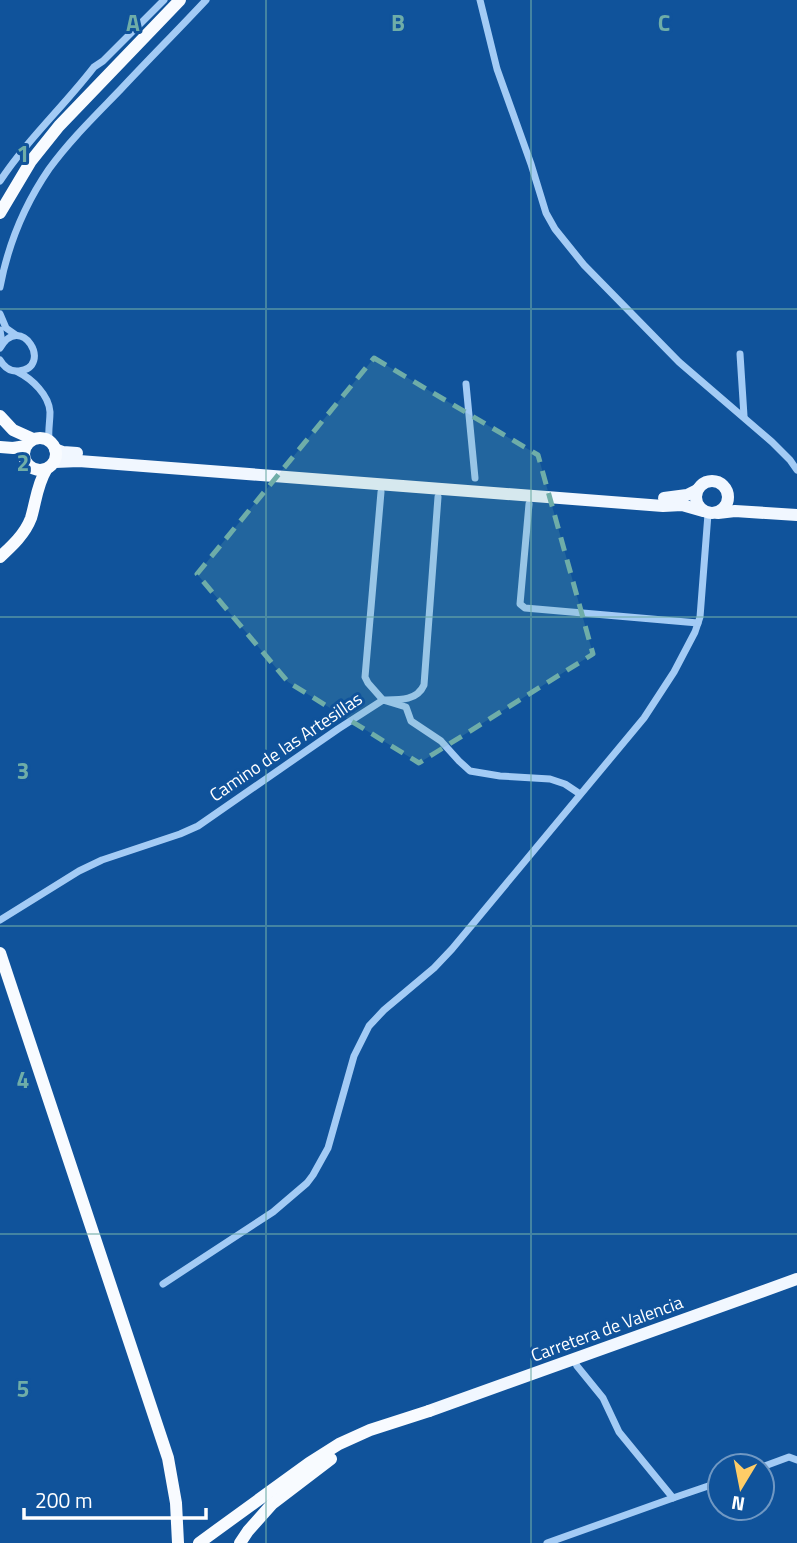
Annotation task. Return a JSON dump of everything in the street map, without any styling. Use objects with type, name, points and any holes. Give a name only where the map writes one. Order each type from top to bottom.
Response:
[{"type":"highway","points":[[0,213],[31,161],[59,126],[180,0]]},
{"type":"highway","points":[[0,415],[13,430],[43,449]]},
{"type":"highway","points":[[0,447],[43,449]]},
{"type":"highway","points":[[0,455],[25,461],[36,471],[43,449]]},
{"type":"highway","points":[[25,461],[24,451],[43,449]]},
{"type":"highway","points":[[0,558],[19,538],[30,520],[38,488],[43,449]]},
{"type":"highway","points":[[0,953],[168,1458],[176,1503],[178,1543]]},
{"type":"highway","points":[[199,1543],[309,1462],[339,1444],[370,1430],[429,1411]]},
{"type":"highway","points":[[240,1543],[272,1504],[323,1463],[366,1439],[429,1411]]},
{"type":"main road","points":[[43,449],[666,498],[687,495],[705,482],[716,481],[725,488],[728,498],[726,505],[710,513]]},
{"type":"main road","points":[[43,449],[69,460],[567,499],[682,505],[710,513],[735,511],[797,515]]},
{"type":"main road","points":[[697,489],[695,499],[699,508],[710,513]]},
{"type":"main road","points":[[728,498],[739,504],[797,509]]},
{"type":"main road","name":"Carretera de Valencia","points":[[429,1411],[797,1279]]},
{"type":"street","points":[[0,181],[94,67],[164,0]]},
{"type":"street","points":[[0,287],[14,236],[49,170],[79,133],[206,0]]},
{"type":"street","points":[[480,0],[496,69],[551,223],[584,265],[680,362],[744,416],[797,470]]},
{"type":"street","points":[[0,314],[6,328],[17,336]]},
{"type":"street","points":[[0,330],[1,346]]},
{"type":"street","points":[[1,346],[11,337],[17,336],[26,338],[34,351],[33,373],[49,407],[48,421],[43,433],[43,449]]},
{"type":"street","points":[[740,354],[744,416]]},
{"type":"street","points":[[0,360],[7,369],[27,376],[38,387]]},
{"type":"street","points":[[18,371],[27,368],[33,360]]},
{"type":"street","points":[[466,384],[475,478]]},
{"type":"street","points":[[381,492],[365,677],[383,700],[409,699],[422,690],[439,497]]},
{"type":"street","points":[[529,504],[520,604],[522,607],[698,623]]},
{"type":"street","points":[[163,1284],[267,1216],[307,1183],[328,1148],[354,1056],[374,1019],[434,968],[644,718],[674,672],[700,617],[710,513]]},
{"type":"street","name":"Camino de las Artesillas","points":[[0,920],[79,871],[198,825],[383,700],[406,707],[416,726],[441,741],[470,771],[556,780],[580,794]]},
{"type":"street","points":[[574,1359],[603,1398],[619,1432],[673,1498]]},
{"type":"street","points":[[776,1463],[794,1457]]},
{"type":"street","points":[[548,1543],[706,1487]]},
{"type":"highlighted area","points":[[374,358],[538,455],[593,654],[419,763],[288,682],[197,574]]}]
